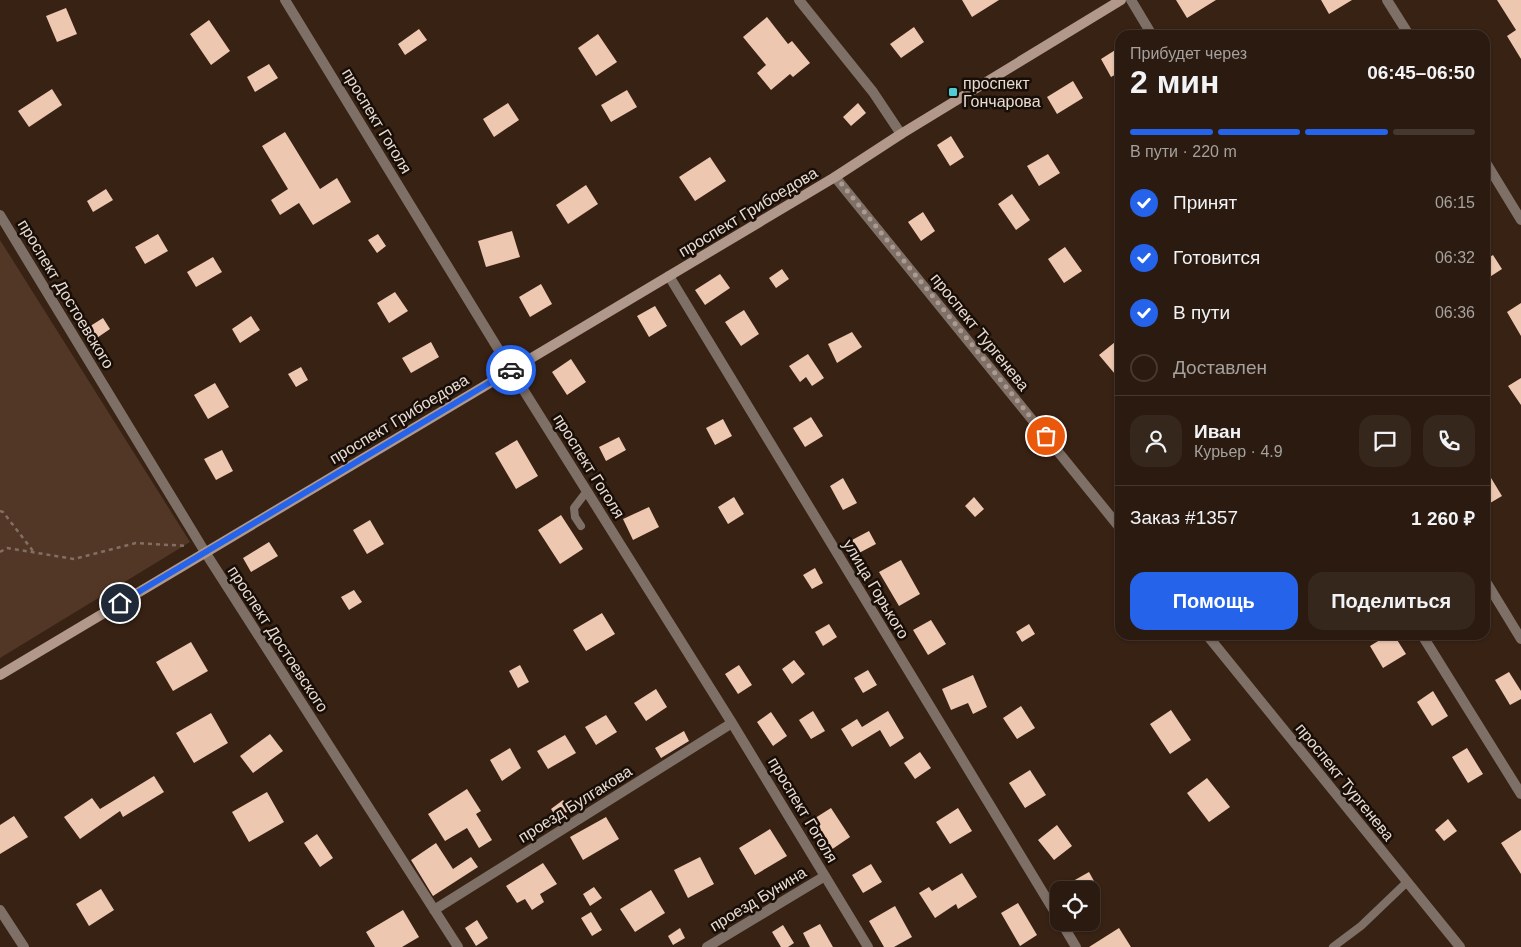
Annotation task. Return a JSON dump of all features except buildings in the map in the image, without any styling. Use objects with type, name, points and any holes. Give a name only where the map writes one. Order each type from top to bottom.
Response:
[{"type":"street","name":"проспект Гоголя","points":[[285,0],[511,370],[732,723],[868,947]]},
{"type":"street","points":[[799,0],[873,92],[901,134]]},
{"type":"street","name":"проспект Грибоедова","points":[[0,675],[203,549],[511,370],[836,177],[901,134],[1121,0]]},
{"type":"street","points":[[1131,0],[1149,30]]},
{"type":"street","points":[[1387,0],[1406,30]]},
{"type":"street","points":[[1490,169],[1521,220]]},
{"type":"street","name":"проспект Тургенева","points":[[836,177],[1115,522]]},
{"type":"street","name":"проспект Достоевского","points":[[0,215],[203,549],[458,947]]},
{"type":"street","name":"улица Горького","points":[[669,276],[1050,904]]},
{"type":"street","points":[[1490,588],[1521,639]]},
{"type":"street","name":"проспект Тургенева","points":[[1211,640],[1460,947]]},
{"type":"street","points":[[1425,640],[1521,794]]},
{"type":"street","name":"проезд Булгакова","points":[[434,910],[732,723]]},
{"type":"street","name":"проезд Бунина","points":[[707,947],[825,876]]},
{"type":"street","points":[[0,910],[24,947]]},
{"type":"street","points":[[1066,931],[1076,947]]},
{"type":"lane","points":[[581,526],[575,517],[574,508],[587,491]]},
{"type":"lane","points":[[1332,947],[1360,926],[1408,882]]},
{"type":"path","points":[[0,511],[3,512],[33,551]]},
{"type":"path","points":[[0,552],[7,548],[74,559],[136,542],[203,549]]},
{"type":"shaded area","points":[[0,240],[190,542],[0,658]]},
{"type":"way so far","points":[[511,370],[836,177],[1046,436]]},
{"type":"place","name":"проспект Гончарова","points":[[953,92]]},
{"type":"route","points":[[120,603],[511,370]]}]
